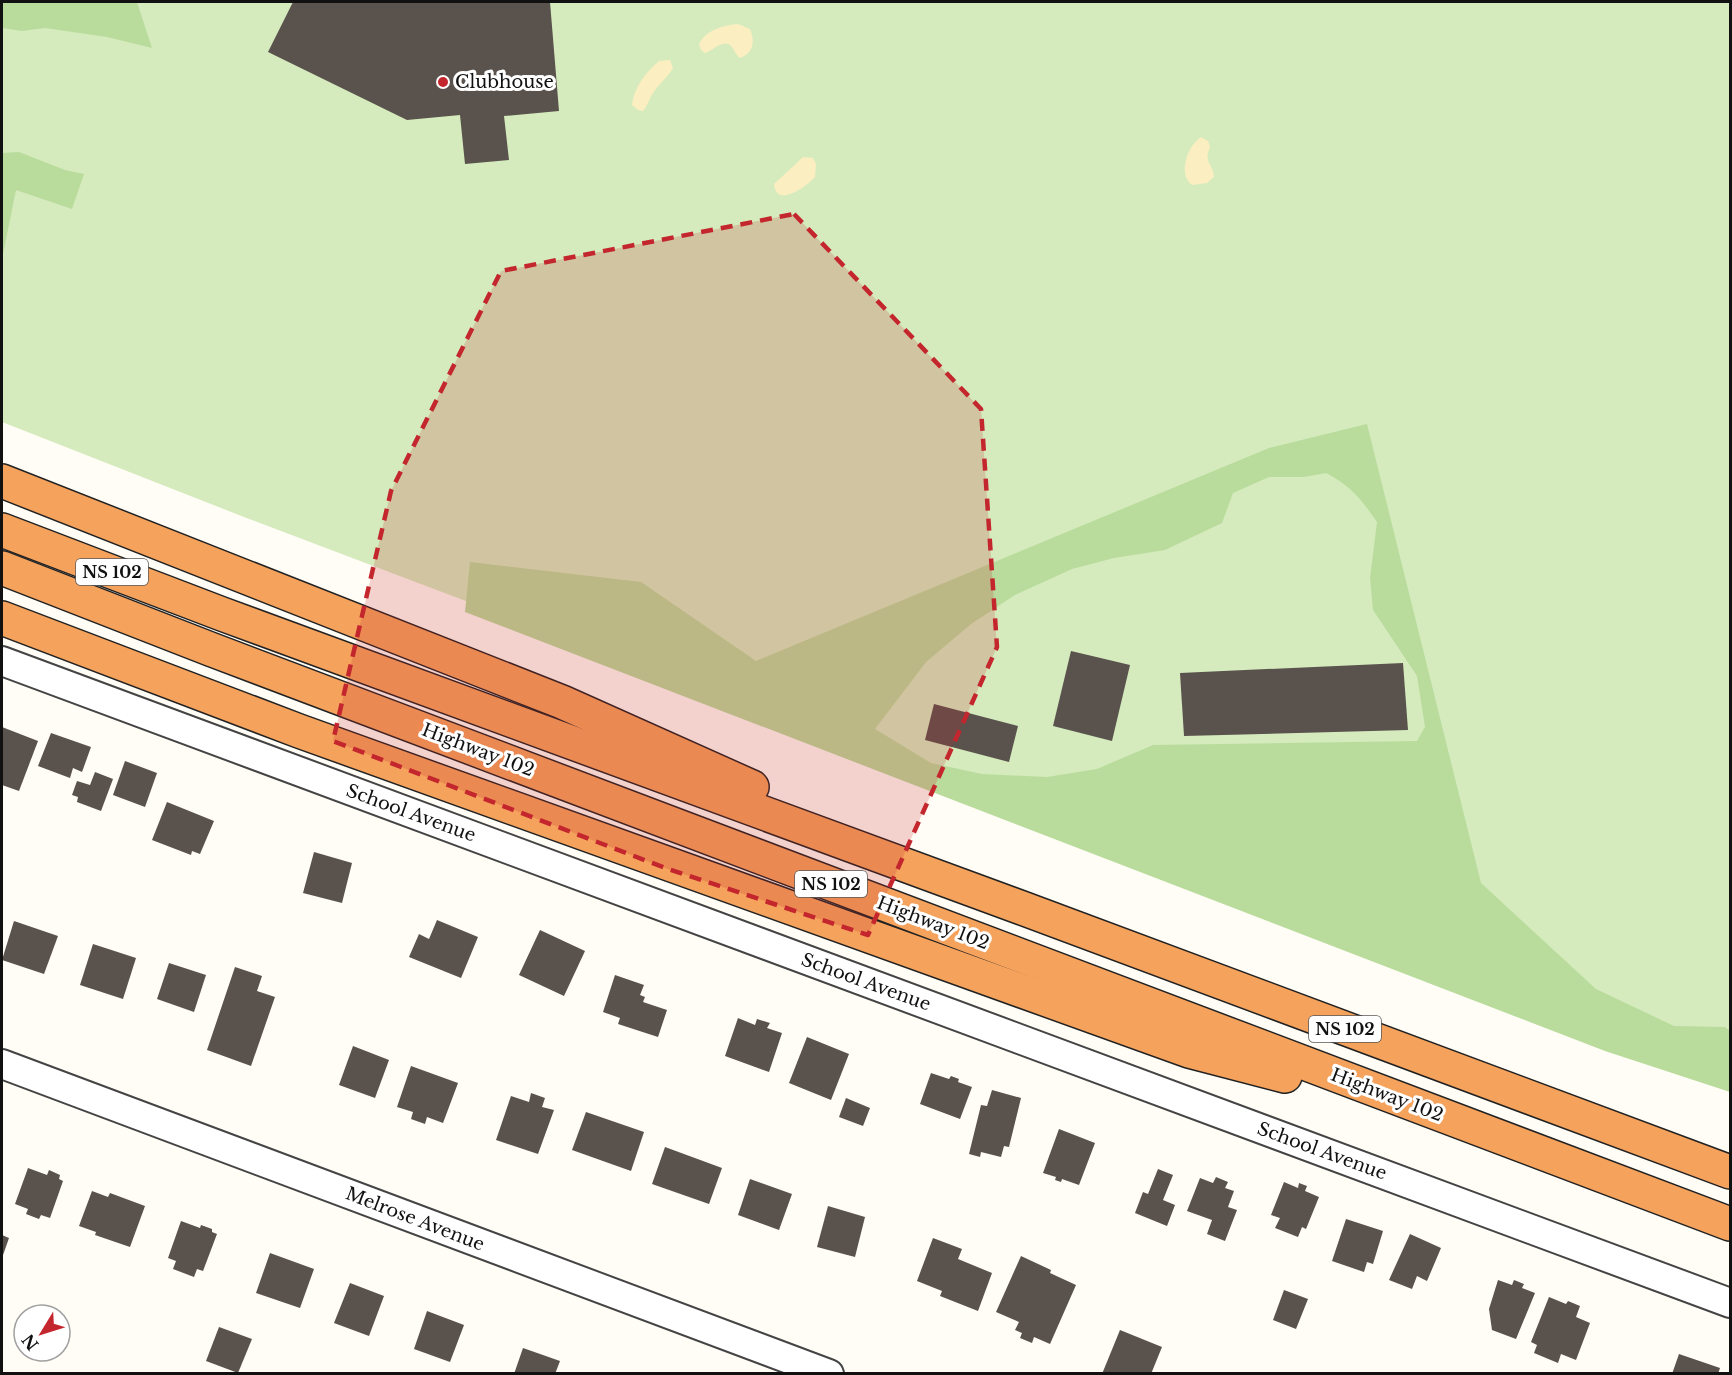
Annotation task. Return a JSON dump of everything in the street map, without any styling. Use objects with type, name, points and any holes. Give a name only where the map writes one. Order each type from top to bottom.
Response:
[{"type":"highway","points":[[2,481],[562,702],[1022,908]]},
{"type":"highway","name":"NS 102","points":[[2,530],[222,614],[1731,1172]]},
{"type":"highway","name":"Highway 102","points":[[2,568],[210,649],[1731,1224]]},
{"type":"highway","points":[[2,618],[300,731],[1189,1051],[1453,1120]]},
{"type":"street","name":"School Avenue","points":[[2,661],[1731,1303]]},
{"type":"street","name":"Melrose Avenue","points":[[2,1064],[829,1374]]},
{"type":"highlighted area","points":[[794,214],[981,409],[997,647],[868,935],[668,869],[333,741],[391,491],[501,271]]},
{"type":"green space","points":[[2,2],[1730,2],[1730,1080],[244,517],[2,422]]},
{"type":"green space","points":[[2,2],[137,2],[152,48],[107,37],[45,28],[22,31],[2,28]]},
{"type":"green space","points":[[19,152],[65,170],[84,174],[72,209],[16,190],[2,259],[2,153]]},
{"type":"green space","points":[[1367,424],[1481,883],[1596,989],[1674,1026],[1725,1027],[1730,1031],[1730,1092],[1605,1051],[465,612],[470,562],[641,582],[756,661],[1269,448]],"holes":[[[1326,473],[1355,494],[1377,522],[1370,578],[1373,610],[1417,676],[1425,727],[1417,741],[1153,745],[1097,769],[1047,777],[982,774],[931,763],[875,729],[926,662],[971,624],[1015,595],[1072,569],[1114,558],[1165,550],[1222,523],[1233,493],[1269,477],[1304,477]]]},
{"type":"sand","points":[[738,24],[750,29],[753,38],[751,50],[745,56],[740,58],[727,44],[705,53],[701,50],[699,44],[706,35],[721,27]]},
{"type":"sand","points":[[670,60],[673,68],[653,93],[643,111],[638,110],[632,105],[641,80],[659,61]]},
{"type":"sand","points":[[1201,137],[1208,141],[1210,147],[1208,160],[1214,177],[1207,183],[1192,185],[1185,174],[1186,160],[1192,146]]},
{"type":"sand","points":[[803,157],[813,158],[816,164],[815,177],[799,190],[780,195],[774,184]]},
{"type":"building","name":"Clubhouse","points":[[293,2],[550,2],[559,111],[504,116],[509,160],[465,164],[460,115],[407,120],[268,52]]},
{"type":"building","points":[[1071,651],[1130,665],[1112,741],[1053,726]]},
{"type":"building","points":[[1403,663],[1408,730],[1184,736],[1180,673]]},
{"type":"building","points":[[934,704],[1018,726],[1009,762],[925,740]]},
{"type":"building","points":[[2,727],[38,741],[19,791],[2,785]]},
{"type":"building","points":[[51,733],[91,747],[82,772],[73,768],[70,778],[38,766]]},
{"type":"building","points":[[125,761],[157,773],[145,807],[113,795]]},
{"type":"building","points":[[95,772],[113,779],[101,811],[77,802],[78,797],[72,795],[77,781],[90,785]]},
{"type":"building","points":[[167,802],[214,821],[200,854],[192,851],[191,855],[152,840]]},
{"type":"building","points":[[314,852],[352,863],[342,903],[303,893]]},
{"type":"building","points":[[437,920],[478,937],[461,978],[409,957],[419,934],[429,939]]},
{"type":"building","points":[[14,921],[58,936],[44,974],[2,960]]},
{"type":"building","points":[[540,930],[585,951],[564,996],[519,975]]},
{"type":"building","points":[[93,944],[136,958],[123,999],[80,985]]},
{"type":"building","points":[[169,963],[206,975],[194,1012],[157,999]]},
{"type":"building","points":[[235,967],[262,976],[257,991],[275,997],[251,1066],[207,1050]]},
{"type":"building","points":[[615,975],[644,985],[640,995],[645,997],[643,1002],[667,1010],[658,1037],[618,1024],[620,1018],[603,1012]]},
{"type":"building","points":[[738,1018],[755,1025],[757,1019],[770,1023],[767,1028],[782,1033],[769,1072],[725,1056]]},
{"type":"building","points":[[807,1037],[849,1054],[831,1100],[789,1083]]},
{"type":"building","points":[[353,1046],[389,1060],[375,1098],[339,1085]]},
{"type":"building","points":[[411,1066],[458,1083],[443,1123],[427,1117],[425,1124],[411,1119],[413,1112],[397,1107]]},
{"type":"building","points":[[931,1073],[949,1079],[951,1076],[959,1079],[958,1082],[972,1087],[960,1119],[920,1104]]},
{"type":"building","points":[[992,1090],[1021,1098],[1009,1147],[1004,1146],[1001,1157],[981,1152],[980,1157],[969,1154],[981,1105],[987,1106]]},
{"type":"building","points":[[531,1093],[545,1098],[542,1107],[554,1110],[538,1154],[496,1140],[511,1096],[529,1102]]},
{"type":"building","points":[[846,1098],[870,1108],[863,1126],[839,1117]]},
{"type":"building","points":[[586,1112],[644,1132],[631,1171],[572,1150]]},
{"type":"building","points":[[1059,1129],[1095,1143],[1079,1185],[1062,1179],[1061,1182],[1055,1180],[1056,1177],[1043,1173]]},
{"type":"building","points":[[665,1147],[722,1168],[709,1204],[652,1184]]},
{"type":"building","points":[[28,1168],[47,1175],[49,1170],[60,1175],[59,1179],[63,1181],[50,1218],[41,1215],[39,1219],[26,1214],[28,1209],[15,1204]]},
{"type":"building","points":[[1158,1169],[1173,1175],[1163,1200],[1175,1205],[1167,1226],[1135,1213],[1143,1192],[1148,1194]]},
{"type":"building","points":[[1216,1177],[1228,1182],[1225,1188],[1234,1191],[1228,1207],[1237,1210],[1225,1241],[1207,1234],[1212,1220],[1187,1211],[1200,1178],[1213,1183]]},
{"type":"building","points":[[750,1179],[792,1194],[779,1230],[738,1215]]},
{"type":"building","points":[[1284,1182],[1298,1188],[1299,1183],[1307,1186],[1305,1191],[1319,1197],[1306,1229],[1302,1227],[1298,1237],[1275,1228],[1280,1218],[1271,1215]]},
{"type":"building","points":[[92,1191],[108,1197],[110,1193],[145,1206],[130,1247],[95,1235],[96,1232],[79,1226]]},
{"type":"building","points":[[828,1206],[865,1217],[855,1257],[817,1247]]},
{"type":"building","points":[[1346,1219],[1383,1231],[1373,1264],[1367,1262],[1364,1272],[1332,1261]]},
{"type":"building","points":[[181,1221],[200,1228],[201,1225],[212,1229],[212,1232],[217,1234],[203,1271],[197,1269],[194,1277],[173,1269],[176,1261],[168,1258]]},
{"type":"building","points":[[1410,1234],[1441,1248],[1427,1281],[1417,1276],[1412,1289],[1389,1280]]},
{"type":"building","points":[[2,1235],[9,1238],[2,1258]]},
{"type":"building","points":[[933,1238],[962,1249],[958,1259],[992,1273],[978,1311],[940,1296],[942,1291],[917,1281]]},
{"type":"building","points":[[270,1253],[314,1269],[300,1308],[256,1293]]},
{"type":"building","points":[[1021,1256],[1076,1285],[1050,1344],[1034,1337],[1032,1343],[1020,1338],[1022,1333],[1015,1330],[1019,1322],[996,1312]]},
{"type":"building","points":[[1498,1280],[1512,1285],[1514,1280],[1524,1284],[1522,1288],[1535,1293],[1516,1339],[1492,1330],[1489,1309]]},
{"type":"building","points":[[350,1283],[384,1296],[369,1336],[334,1323]]},
{"type":"building","points":[[1284,1290],[1308,1299],[1296,1329],[1273,1320]]},
{"type":"building","points":[[1549,1297],[1566,1304],[1568,1301],[1580,1306],[1576,1317],[1590,1323],[1576,1360],[1561,1354],[1558,1363],[1534,1353],[1537,1345],[1531,1342]]},
{"type":"building","points":[[427,1311],[464,1325],[450,1362],[414,1349]]},
{"type":"building","points":[[219,1327],[252,1339],[238,1373],[206,1361]]},
{"type":"building","points":[[1120,1330],[1162,1347],[1151,1374],[1102,1374]]},
{"type":"building","points":[[523,1348],[560,1361],[555,1374],[514,1374]]},
{"type":"building","points":[[1679,1354],[1720,1368],[1718,1374],[1672,1374]]},
{"type":"place","name":"Clubhouse","points":[[443,82]]}]
